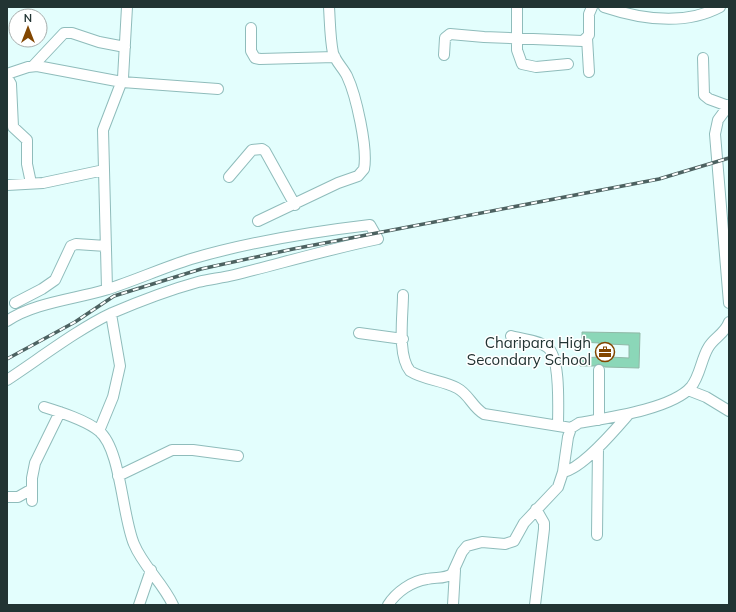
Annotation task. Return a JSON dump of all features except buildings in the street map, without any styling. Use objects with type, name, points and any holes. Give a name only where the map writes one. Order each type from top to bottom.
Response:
[{"type":"street","points":[[107,289],[103,130],[122,82],[127,7]]},
{"type":"street","points":[[258,221],[295,205],[338,183],[358,176],[364,169],[364,142],[353,94],[346,74],[335,57],[329,7]]},
{"type":"street","points":[[517,7],[518,55],[522,64],[536,68],[568,64]]},
{"type":"street","points":[[589,72],[587,38],[589,10],[592,7]]},
{"type":"street","points":[[604,7],[640,17],[661,18],[696,16],[710,13],[720,7]]},
{"type":"street","points":[[251,28],[251,51],[255,58],[335,57]]},
{"type":"street","points":[[31,183],[27,164],[27,140],[13,127],[11,84],[7,75],[33,66],[64,33],[72,33],[99,42],[125,47]]},
{"type":"street","points":[[444,55],[445,38],[450,34],[579,42],[587,38]]},
{"type":"street","points":[[703,58],[704,95],[709,99],[728,106],[718,120],[715,134],[729,303]]},
{"type":"street","points":[[33,66],[122,82],[218,89]]},
{"type":"street","points":[[229,177],[252,150],[262,149],[265,151],[295,205]]},
{"type":"street","points":[[7,185],[43,183],[104,170]]},
{"type":"street","points":[[7,321],[14,316],[36,307],[107,289],[190,259],[243,246],[298,235],[370,225],[378,239],[326,250],[309,256],[234,275],[198,282],[142,301],[111,314],[7,380]]},
{"type":"street","points":[[15,303],[42,290],[55,280],[71,246],[76,244],[106,246]]},
{"type":"street","points":[[402,295],[402,339],[406,366],[410,371],[456,387],[464,392],[473,406],[479,411],[492,416],[571,428]]},
{"type":"street","points":[[100,431],[113,397],[120,366],[111,314]]},
{"type":"street","points":[[452,605],[455,570],[462,552],[467,546],[482,542],[510,543],[517,537],[524,523],[558,487],[563,472],[568,436],[571,428],[579,423],[628,415],[660,404],[688,390],[695,381],[708,346],[724,331],[729,322]]},
{"type":"street","points":[[359,333],[402,339]]},
{"type":"street","points":[[511,336],[547,346],[554,354],[556,364],[558,426]]},
{"type":"street","points":[[599,420],[600,370]]},
{"type":"street","points":[[688,390],[706,397],[729,411]]},
{"type":"street","points":[[44,407],[60,412],[100,431],[111,448],[134,544],[173,605]]},
{"type":"street","points":[[32,501],[35,463],[60,412]]},
{"type":"street","points":[[563,472],[575,467],[598,448],[628,415]]},
{"type":"street","points":[[597,535],[598,448]]},
{"type":"street","points":[[118,476],[172,450],[193,450],[238,456]]},
{"type":"street","points":[[7,497],[18,497],[32,489]]},
{"type":"street","points":[[535,605],[544,529],[544,523],[536,510]]},
{"type":"street","points":[[139,605],[151,570]]},
{"type":"street","points":[[388,605],[393,598],[407,586],[427,579],[449,576],[455,570]]},
{"type":"railway","points":[[7,359],[75,322],[114,296],[201,269],[293,249],[659,179],[729,158]]},
{"type":"place","name":"Charipara High Secondary School","points":[[605,352]]}]
